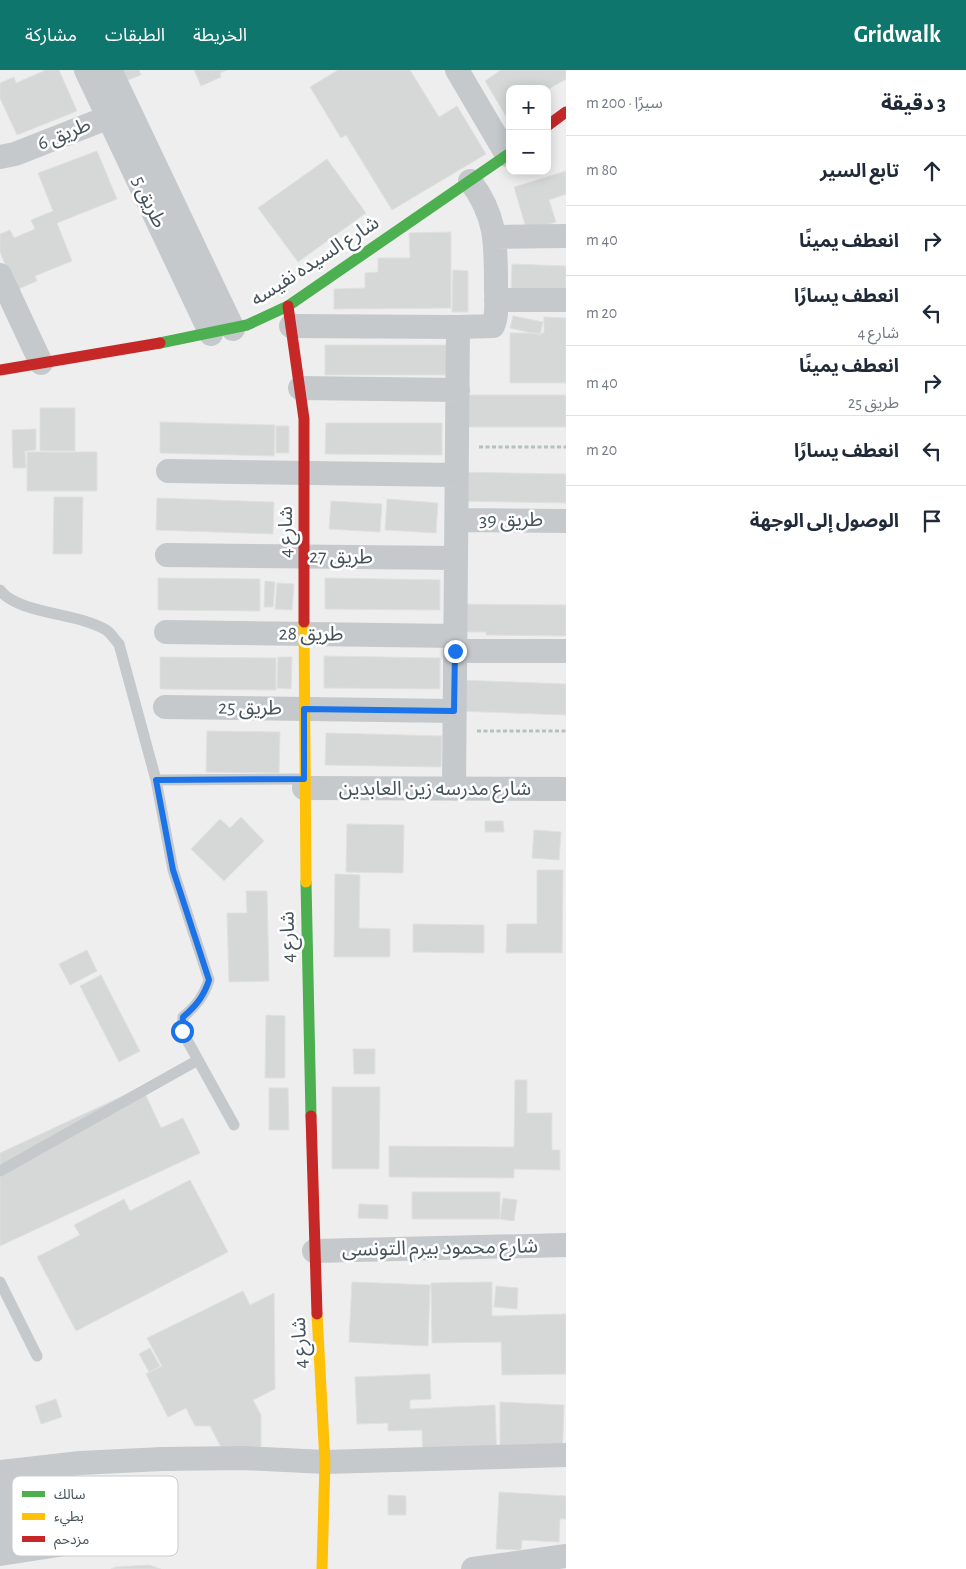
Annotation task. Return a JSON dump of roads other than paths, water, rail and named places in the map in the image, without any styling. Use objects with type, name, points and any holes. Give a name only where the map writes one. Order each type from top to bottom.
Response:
[{"type":"street","name":"طريق 5","points":[[86,70],[119,113],[222,331]]},
{"type":"street","name":"طريق 5","points":[[110,70],[119,113]]},
{"type":"street","points":[[457,70],[506,151]]},
{"type":"street","points":[[551,123],[566,112]]},
{"type":"street","name":"طريق 6","points":[[2,159],[119,113]]},
{"type":"street","name":"شارع السيده نفيسه","points":[[0,370],[222,331],[265,318],[290,316],[506,155]]},
{"type":"street","points":[[290,316],[458,327],[491,327],[494,323],[496,300],[496,237],[484,202],[470,181]]},
{"type":"street","points":[[496,237],[566,236]]},
{"type":"street","points":[[0,276],[41,363]]},
{"type":"street","points":[[496,300],[566,300]]},
{"type":"street","name":"شارع 4","points":[[290,316],[304,419],[306,473],[304,784],[314,1251],[325,1462],[322,1569]]},
{"type":"street","points":[[454,789],[458,327]]},
{"type":"street","points":[[300,388],[458,390]]},
{"type":"street","points":[[168,471],[457,475]]},
{"type":"street","name":"طريق 39","points":[[457,520],[566,521]]},
{"type":"street","name":"طريق 27","points":[[167,555],[456,558]]},
{"type":"street","name":"طريق 28","points":[[166,632],[305,634],[566,651]]},
{"type":"street","name":"طريق 25","points":[[166,707],[304,709],[454,721]]},
{"type":"street","name":"شارع مدرسه زين العابدين","points":[[304,784],[454,789],[566,789]]},
{"type":"street","name":"شارع محمود بيرم التونسى","points":[[314,1251],[566,1245]]},
{"type":"street","points":[[0,1472],[80,1463],[162,1459],[243,1458],[325,1462],[566,1455]]},
{"type":"street","points":[[0,1477],[6,1553]]},
{"type":"street","points":[[473,1569],[566,1556]]},
{"type":"lane","points":[[0,590],[14,602],[106,630],[119,644],[156,780],[173,870],[209,980],[205,993],[193,1009],[183,1017],[181,1023],[182,1031],[234,1126]]},
{"type":"lane","points":[[156,780],[304,784]]},
{"type":"lane","points":[[0,1171],[198,1060]]},
{"type":"lane","points":[[0,1282],[38,1356]]}]
